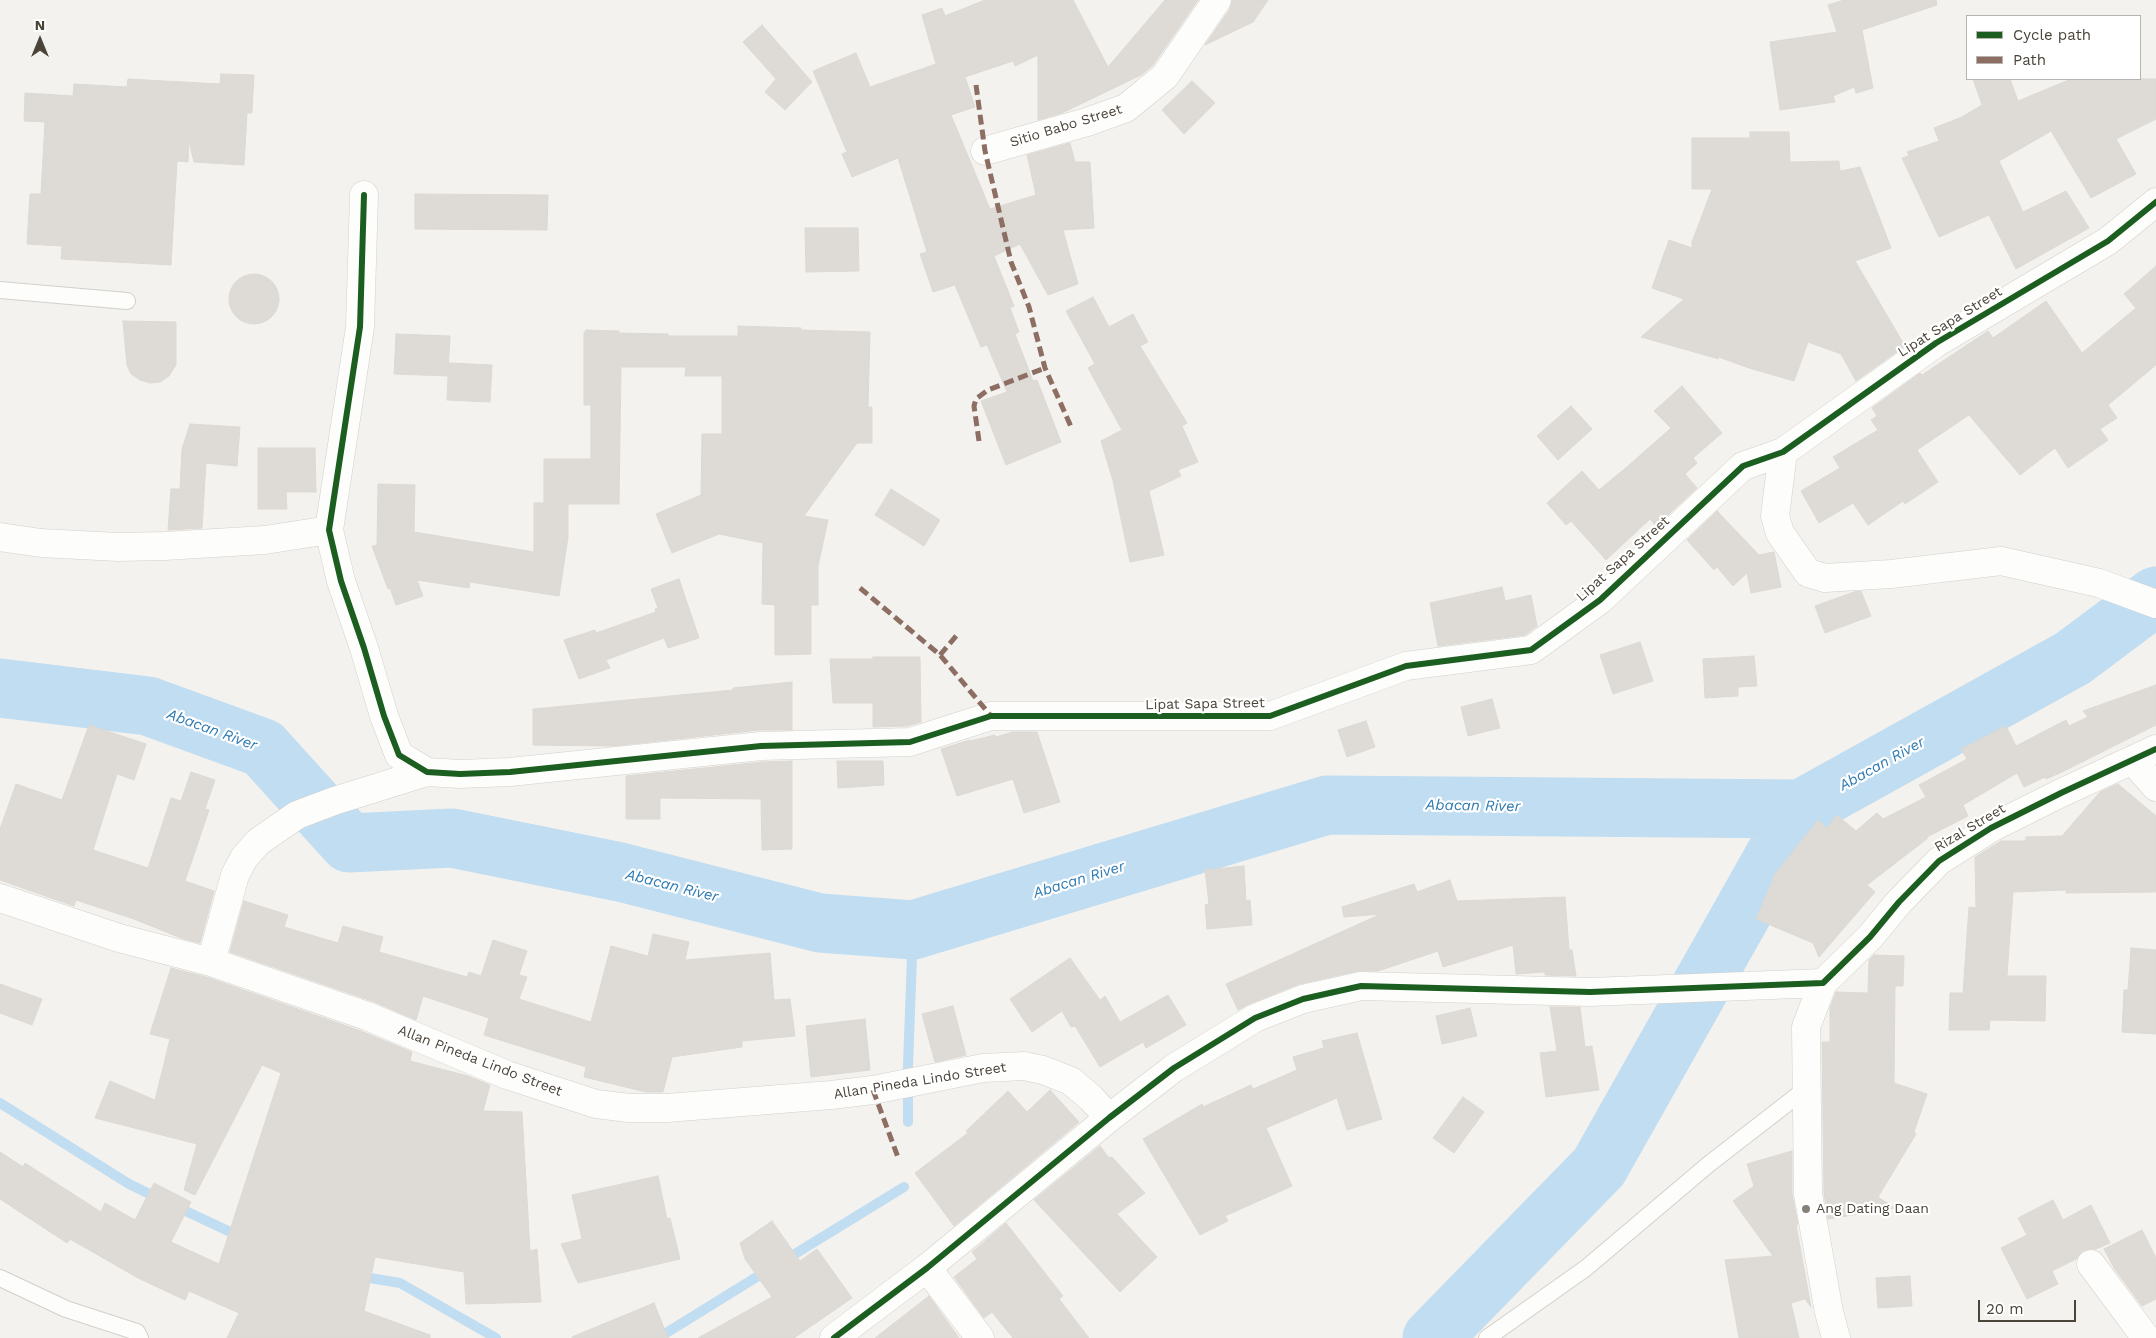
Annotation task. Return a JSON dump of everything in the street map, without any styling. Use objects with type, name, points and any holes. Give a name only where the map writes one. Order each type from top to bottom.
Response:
[{"type":"street","name":"Sitio Babo Street","points":[[985,151],[1087,122],[1126,108],[1165,76],[1217,0]]},
{"type":"street","points":[[364,195],[360,327],[329,530],[341,581],[364,648],[384,716],[399,754],[427,772]]},
{"type":"street","name":"Lipat Sapa Street","points":[[427,772],[460,774],[510,772],[761,746],[910,742],[991,716],[1270,716],[1406,666],[1531,650],[1600,600],[1743,466],[1783,452],[1936,343],[2108,241],[2156,202]]},
{"type":"street","points":[[1783,452],[1775,516],[1780,533],[1808,573],[1825,578],[1891,574],[2002,561],[2099,583],[2156,604]]},
{"type":"street","points":[[0,537],[40,543],[118,547],[265,540],[329,530]]},
{"type":"street","points":[[2144,755],[2156,787]]},
{"type":"street","name":"Rizal Street","points":[[1814,984],[1870,938],[1899,902],[1939,860],[1991,828],[2144,755]]},
{"type":"street","points":[[211,962],[235,874],[244,858],[258,842],[297,815],[334,801],[427,772]]},
{"type":"street","name":"Allan Pineda Lindo Street","points":[[0,898],[119,938],[211,962],[367,1016],[507,1075],[596,1104],[629,1108],[667,1108],[831,1095],[872,1090],[999,1066],[1024,1066],[1044,1070],[1071,1081],[1109,1118]]},
{"type":"street","points":[[834,1338],[927,1268],[1109,1118],[1174,1068],[1255,1018],[1303,999],[1361,986],[1590,992],[1814,984],[1806,1027],[1808,1194],[1829,1312],[1836,1338]]},
{"type":"street","points":[[2091,1264],[2146,1338]]},
{"type":"street","points":[[927,1268],[980,1338]]},
{"type":"lane","points":[[0,290],[127,301]]},
{"type":"lane","points":[[1487,1338],[1586,1268],[1709,1164],[1806,1088]]},
{"type":"lane","points":[[0,1278],[66,1309],[137,1332],[140,1338]]},
{"type":"building","points":[[985,0],[1073,0],[1108,67],[1165,0],[1198,0],[1153,65],[1141,75],[1062,113],[1038,120],[1038,55],[1015,66],[1013,61],[965,77],[975,107],[951,115],[990,209],[1036,195],[1027,155],[1070,143],[1075,162],[1090,162],[1094,228],[1063,230],[1078,284],[1048,295],[1020,244],[994,256],[1014,306],[1010,308],[1019,332],[1015,334],[1033,381],[1037,380],[1061,442],[1006,465],[981,401],[1007,392],[987,345],[981,347],[955,285],[933,292],[920,254],[927,252],[898,158],[852,177],[842,154],[847,152],[813,71],[856,53],[870,87],[936,64],[922,15],[942,8],[945,16]]},
{"type":"building","points":[[1232,0],[1268,0],[1253,22],[1205,45],[1230,9]]},
{"type":"building","points":[[1844,0],[1936,0],[1937,5],[1862,30],[1873,88],[1856,93],[1854,87],[1833,96],[1835,102],[1780,110],[1770,42],[1837,32],[1828,5]]},
{"type":"building","points":[[762,25],[812,82],[785,110],[765,92],[776,79],[743,42]]},
{"type":"building","points":[[221,74],[254,75],[252,113],[247,113],[244,165],[194,162],[189,141],[188,162],[177,161],[171,265],[61,259],[62,246],[27,244],[30,194],[41,194],[45,122],[24,121],[25,93],[73,96],[74,84],[127,87],[128,79],[220,84]]},
{"type":"building","points":[[2156,79],[2156,119],[2116,139],[2136,174],[2091,198],[2051,131],[1999,161],[2023,212],[2066,191],[2089,228],[2016,269],[1989,215],[1939,237],[1902,158],[1909,156],[1907,152],[1939,141],[1934,128],[1962,117],[1982,105],[1973,80],[2010,80],[2018,101],[2069,80]]},
{"type":"building","points":[[1192,81],[1215,103],[1184,134],[1162,110]]},
{"type":"building","points":[[1750,132],[1789,132],[1790,162],[1839,161],[1840,171],[1860,167],[1891,248],[1855,261],[1905,346],[1856,381],[1841,354],[1808,342],[1794,381],[1716,356],[1719,359],[1641,337],[1684,299],[1652,288],[1669,240],[1692,248],[1692,242],[1712,189],[1692,189],[1692,138],[1750,138]]},
{"type":"building","points":[[415,194],[548,195],[547,230],[415,229]]},
{"type":"building","points":[[805,228],[858,228],[859,271],[806,272]]},
{"type":"building","points":[[2156,266],[2156,365],[2108,405],[2117,418],[2100,429],[2108,440],[2068,468],[2055,448],[2020,475],[1969,415],[1917,450],[1938,482],[1905,504],[1903,501],[1868,525],[1853,503],[1819,523],[1801,491],[1840,468],[1833,457],[1878,430],[1871,420],[1877,416],[1872,408],[1920,373],[1922,375],[1988,331],[1993,338],[2046,301],[2082,353],[2136,308],[2124,294]]},
{"type":"building","points":[[254,274],[268,278],[275,285],[279,299],[275,313],[268,320],[254,324],[240,320],[233,313],[229,299],[233,285],[240,278]]},
{"type":"building","points":[[1093,297],[1109,327],[1133,314],[1148,342],[1140,346],[1187,423],[1182,426],[1198,462],[1178,470],[1181,476],[1149,491],[1164,555],[1130,562],[1113,481],[1101,441],[1122,430],[1088,368],[1095,364],[1066,311]]},
{"type":"building","points":[[123,321],[176,322],[176,365],[169,376],[160,382],[150,383],[140,380],[131,374],[127,365]]},
{"type":"building","points":[[738,326],[870,332],[868,407],[872,407],[872,443],[857,443],[804,516],[828,520],[818,566],[818,605],[811,605],[811,654],[775,655],[775,605],[762,604],[763,543],[719,534],[672,553],[656,514],[701,495],[702,434],[722,434],[722,376],[685,376],[686,367],[621,367],[619,504],[568,504],[568,537],[559,596],[470,582],[469,588],[417,580],[423,596],[396,605],[372,546],[377,545],[378,484],[415,485],[414,532],[534,552],[534,503],[544,503],[544,459],[591,459],[591,405],[584,405],[584,333],[586,330],[668,334],[668,336],[738,336]]},
{"type":"building","points":[[396,334],[450,336],[448,370],[449,363],[492,365],[490,402],[447,400],[448,376],[394,374]]},
{"type":"building","points":[[1682,386],[1722,433],[1693,458],[1697,463],[1685,474],[1697,488],[1656,526],[1650,519],[1606,560],[1571,521],[1566,525],[1547,503],[1582,471],[1599,490],[1628,466],[1671,428],[1654,411]]},
{"type":"building","points":[[1571,406],[1592,429],[1558,460],[1537,436]]},
{"type":"building","points":[[190,424],[240,427],[237,466],[206,463],[202,528],[168,530],[171,489],[180,489],[182,449]]},
{"type":"building","points":[[258,448],[315,448],[316,492],[286,492],[287,509],[258,509]]},
{"type":"building","points":[[891,489],[940,520],[924,546],[875,515]]},
{"type":"building","points":[[1717,511],[1759,555],[1774,552],[1781,587],[1751,593],[1747,573],[1733,586],[1717,567],[1714,570],[1687,540]]},
{"type":"building","points":[[679,579],[699,638],[668,648],[664,638],[606,660],[610,668],[579,679],[564,640],[595,630],[596,633],[656,612],[655,609],[658,608],[651,589]]},
{"type":"building","points":[[1502,587],[1505,601],[1531,595],[1537,626],[1525,635],[1438,646],[1430,603]]},
{"type":"building","points":[[1861,591],[1871,616],[1825,633],[1815,606]]},
{"type":"building","points":[[1640,642],[1653,681],[1613,694],[1600,655]]},
{"type":"building","points":[[1754,656],[1757,686],[1738,687],[1738,696],[1705,698],[1703,659]]},
{"type":"building","points":[[873,657],[920,657],[921,722],[907,726],[873,727],[873,703],[833,703],[830,659],[873,659]]},
{"type":"building","points":[[792,682],[792,730],[759,730],[613,746],[533,745],[533,709],[733,690],[733,688]]},
{"type":"building","points":[[2156,685],[2156,725],[2062,772],[2046,779],[2045,777],[2024,787],[2017,773],[1963,805],[1968,816],[1925,838],[1928,838],[1867,885],[1875,892],[1819,957],[1813,943],[1756,919],[1775,874],[1818,820],[1827,828],[1837,815],[1856,831],[1877,813],[1883,819],[1926,797],[1919,785],[1967,759],[1961,749],[2006,726],[2016,746],[2066,720],[2069,726],[2088,717],[2083,711]]},
{"type":"building","points":[[1492,699],[1500,728],[1468,736],[1461,707]]},
{"type":"building","points":[[1366,721],[1375,747],[1347,757],[1338,730]]},
{"type":"building","points":[[89,725],[146,744],[134,780],[117,774],[93,850],[148,868],[171,798],[181,801],[191,772],[215,780],[205,809],[209,810],[185,881],[214,891],[200,943],[181,938],[134,919],[76,900],[74,906],[0,880],[0,829],[16,784],[62,800]]},
{"type":"building","points":[[1013,732],[1037,732],[1060,802],[1024,813],[1013,779],[957,796],[941,749],[970,740],[995,735],[996,737]]},
{"type":"building","points":[[792,761],[792,849],[762,850],[761,799],[660,798],[660,819],[626,819],[626,776],[762,762]]},
{"type":"building","points":[[837,761],[883,761],[884,785],[838,788]]},
{"type":"building","points":[[2118,784],[2156,816],[2156,892],[2066,893],[2066,890],[2013,892],[2007,976],[2046,976],[2045,1021],[1990,1020],[1989,1030],[1949,1030],[1950,993],[1963,993],[1969,907],[1976,908],[1975,857],[2001,841],[2026,841],[2026,837],[2062,836],[2100,792]]},
{"type":"building","points":[[1244,866],[1246,901],[1250,900],[1252,925],[1207,929],[1205,905],[1209,904],[1205,870]]},
{"type":"building","points":[[1450,880],[1457,901],[1565,897],[1569,950],[1572,950],[1576,976],[1545,975],[1545,972],[1516,974],[1513,945],[1443,967],[1438,951],[1378,971],[1358,971],[1299,984],[1238,1010],[1226,984],[1381,914],[1344,917],[1342,907],[1414,884],[1417,892]]},
{"type":"building","points":[[244,901],[288,915],[284,927],[338,943],[343,926],[383,937],[379,952],[467,977],[469,972],[481,976],[493,940],[527,951],[519,975],[527,977],[519,999],[591,1022],[611,946],[648,956],[653,934],[689,942],[685,960],[770,953],[774,1000],[790,999],[795,1036],[742,1041],[742,1047],[672,1057],[663,1092],[646,1092],[584,1077],[586,1067],[484,1035],[489,1018],[423,996],[416,1020],[372,1001],[230,952]]},
{"type":"building","points":[[2131,948],[2156,950],[2156,1034],[2122,1032],[2124,990],[2128,990]]},
{"type":"building","points":[[1874,955],[1904,956],[1903,986],[1895,986],[1894,1083],[1927,1094],[1914,1132],[1916,1134],[1878,1197],[1895,1208],[1828,1219],[1824,1193],[1822,1042],[1830,1042],[1830,1008],[1836,992],[1868,993],[1869,960]]},
{"type":"building","points":[[1070,958],[1100,1000],[1105,996],[1120,1022],[1168,995],[1186,1025],[1146,1048],[1143,1042],[1100,1067],[1075,1026],[1071,1027],[1062,1011],[1032,1032],[1010,999]]},
{"type":"building","points":[[171,968],[206,977],[361,1031],[412,1052],[410,1061],[468,1076],[490,1085],[483,1111],[522,1112],[530,1251],[537,1249],[541,1302],[466,1304],[464,1272],[375,1257],[364,1311],[430,1335],[430,1338],[227,1338],[239,1313],[189,1291],[185,1300],[138,1278],[70,1239],[67,1243],[0,1199],[0,1152],[23,1167],[25,1163],[101,1212],[105,1203],[135,1220],[154,1183],[191,1202],[171,1242],[219,1264],[281,1073],[262,1065],[195,1195],[184,1190],[197,1144],[95,1118],[110,1081],[155,1100],[170,1039],[150,1034]]},
{"type":"building","points":[[0,984],[42,999],[32,1025],[0,1013]]},
{"type":"building","points":[[953,1006],[966,1055],[935,1062],[922,1014]]},
{"type":"building","points":[[1550,1007],[1580,1007],[1585,1047],[1592,1046],[1599,1090],[1546,1097],[1540,1053],[1557,1051]]},
{"type":"building","points":[[1470,1008],[1477,1036],[1442,1044],[1436,1016]]},
{"type":"building","points":[[865,1019],[870,1070],[811,1077],[806,1026]]},
{"type":"building","points":[[1357,1033],[1382,1119],[1347,1130],[1337,1098],[1266,1128],[1292,1186],[1225,1216],[1228,1221],[1200,1235],[1143,1139],[1202,1104],[1203,1107],[1251,1085],[1253,1089],[1297,1070],[1293,1057],[1324,1048],[1322,1041]]},
{"type":"building","points":[[1050,1090],[1079,1122],[954,1226],[915,1173],[968,1133],[966,1131],[1008,1091],[1027,1112]]},
{"type":"building","points":[[1463,1097],[1484,1112],[1454,1153],[1433,1138]]},
{"type":"building","points":[[1100,1146],[1109,1158],[1112,1157],[1145,1193],[1117,1214],[1157,1257],[1120,1292],[1034,1200]]},
{"type":"building","points":[[1792,1151],[1792,1194],[1811,1307],[1805,1299],[1791,1303],[1799,1338],[1739,1338],[1725,1260],[1773,1256],[1733,1201],[1754,1186],[1747,1164]]},
{"type":"building","points":[[658,1176],[667,1219],[670,1218],[680,1259],[578,1283],[561,1244],[582,1239],[572,1195]]},
{"type":"building","points":[[2053,1200],[2063,1220],[2091,1205],[2110,1243],[2096,1249],[2082,1251],[2076,1259],[2052,1271],[2058,1284],[2027,1299],[2001,1248],[2027,1235],[2018,1218]]},
{"type":"building","points":[[772,1221],[800,1261],[817,1249],[852,1298],[794,1338],[698,1338],[772,1297],[745,1259],[740,1243]]},
{"type":"building","points":[[1006,1223],[1063,1296],[1059,1299],[1089,1338],[1013,1338],[992,1312],[984,1318],[954,1277],[977,1259],[972,1252]]},
{"type":"building","points":[[2142,1230],[2156,1258],[2156,1299],[2142,1306],[2114,1268],[2104,1249]]},
{"type":"building","points":[[1910,1276],[1912,1306],[1878,1308],[1876,1278]]},
{"type":"building","points":[[929,1296],[959,1338],[875,1338]]},
{"type":"building","points":[[654,1303],[668,1338],[572,1338],[572,1337]]},
{"type":"waterway","name":"Abacan River","points":[[0,688],[148,706],[263,748],[349,843],[452,838],[620,872],[820,923],[913,930],[1327,805],[1801,809],[2073,658],[2156,596]]},
{"type":"waterway","points":[[1432,1338],[1599,1167],[1801,809]]},
{"type":"waterway","points":[[908,1122],[913,930]]},
{"type":"waterway","points":[[0,1103],[129,1184],[160,1199]]},
{"type":"waterway","points":[[785,1260],[904,1187]]},
{"type":"waterway","points":[[175,1206],[241,1237]]},
{"type":"waterway","points":[[658,1338],[768,1270]]},
{"type":"waterway","points":[[358,1276],[400,1283],[496,1338]]},
{"type":"marked path","points":[[976,85],[985,151],[1011,262],[1029,307],[1045,368],[1072,429]]},
{"type":"marked path","points":[[979,441],[974,406],[976,399],[988,390],[1045,368]]},
{"type":"marked path","points":[[860,588],[940,655],[991,716]]},
{"type":"marked path","points":[[940,655],[957,635]]},
{"type":"marked path","points":[[873,1090],[899,1160]]},
{"type":"cycle path","points":[[364,195],[360,327],[329,530],[341,581],[364,648],[384,716],[399,755],[427,772],[460,774],[510,772],[761,746],[910,742],[991,716],[1270,716],[1406,666],[1531,650],[1600,600],[1743,466],[1783,452],[1936,343],[2108,241],[2156,202]]},
{"type":"cycle path","points":[[834,1338],[927,1268],[1109,1118],[1174,1068],[1255,1018],[1303,999],[1361,986],[1590,992],[1823,983],[1870,937],[1899,902],[1939,861],[1991,828],[2156,749]]},
{"type":"place","name":"Ang Dating Daan","points":[[1806,1209]]}]
